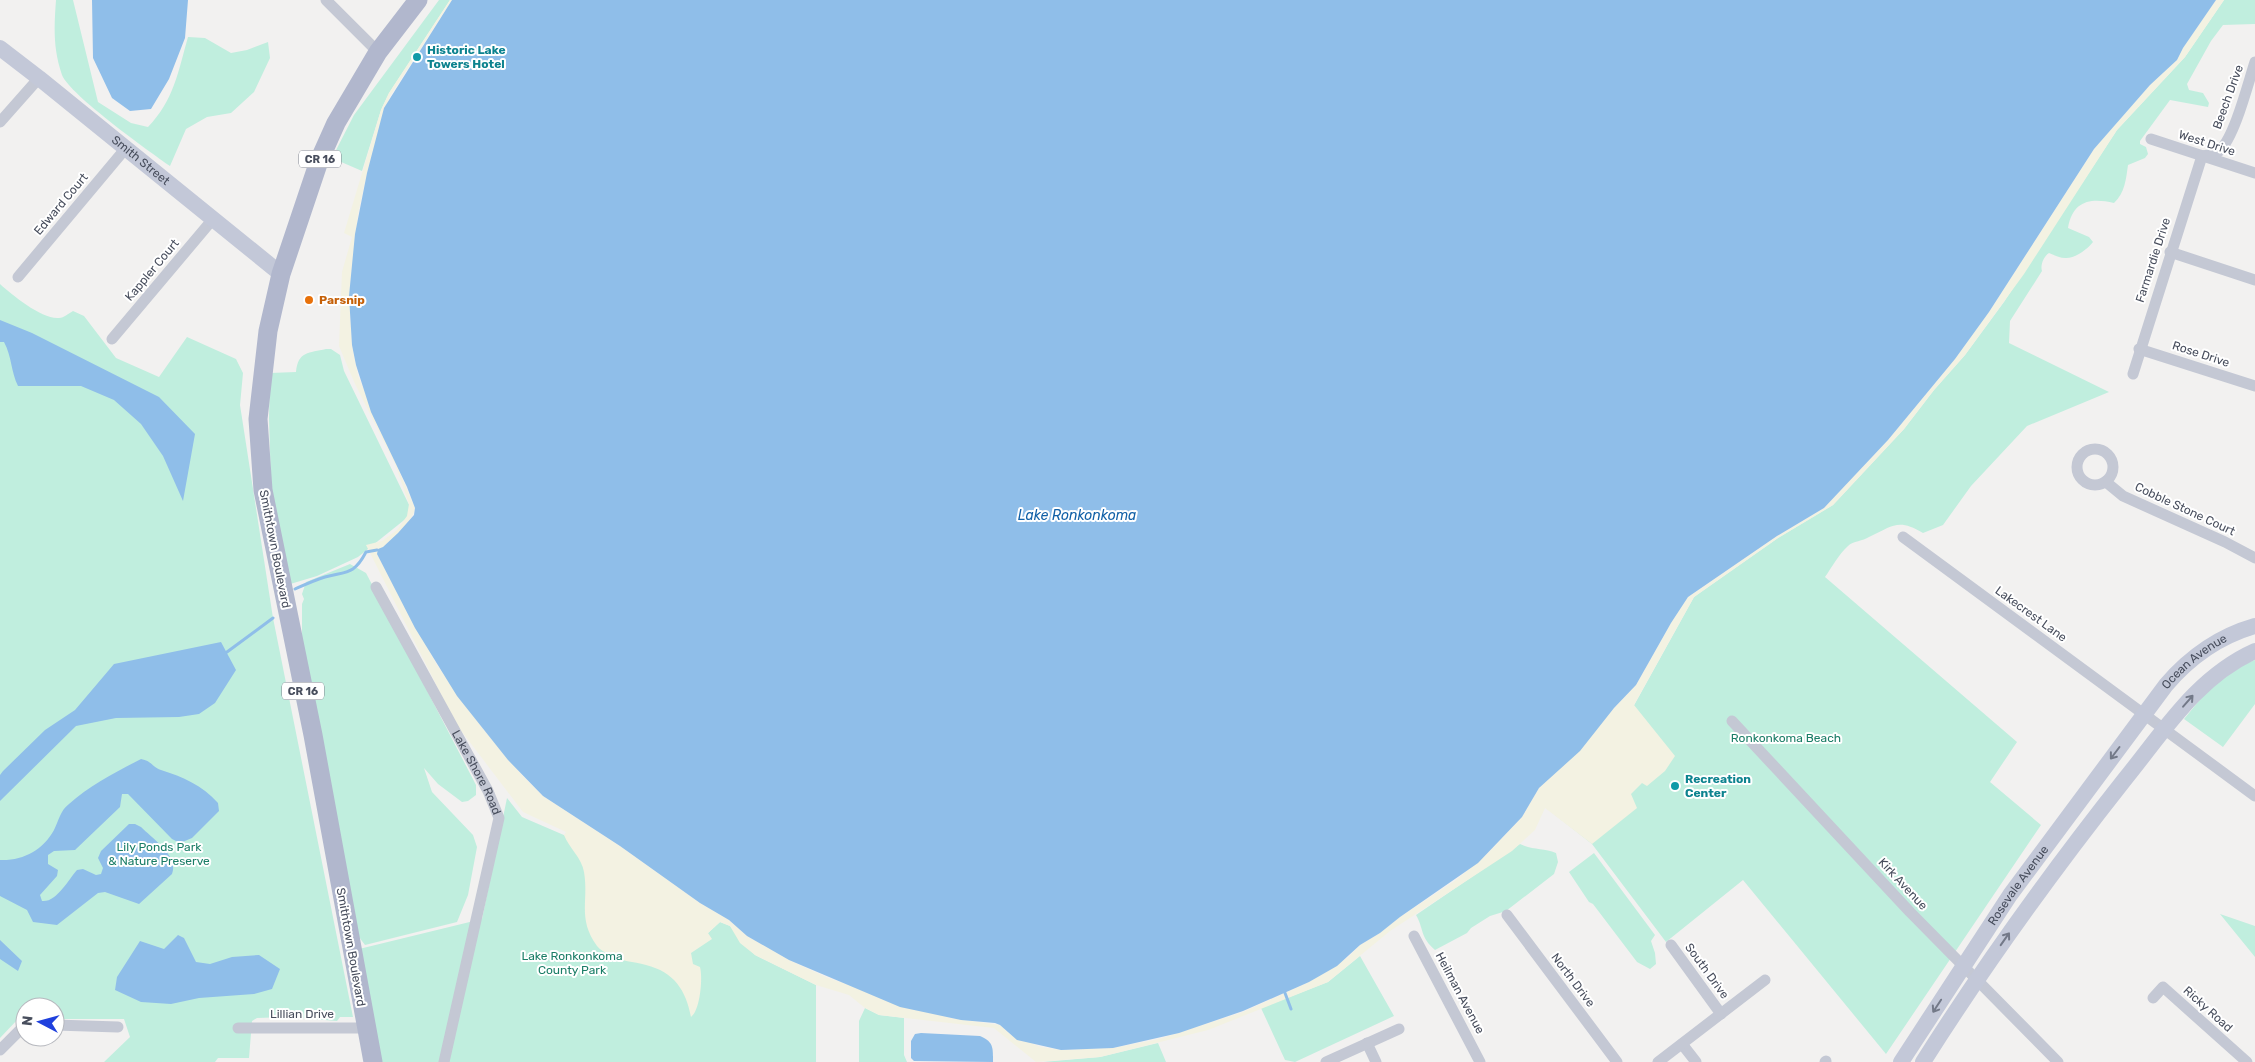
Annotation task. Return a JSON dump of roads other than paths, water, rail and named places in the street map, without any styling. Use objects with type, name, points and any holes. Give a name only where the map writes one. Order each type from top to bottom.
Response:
[{"type":"main road","name":"CR 16","points":[[378,52],[418,0]]},
{"type":"main road","name":"Smith Street","points":[[0,48],[40,78],[281,274]]},
{"type":"main road","name":"Smithtown Boulevard","points":[[372,1062],[313,735],[263,490],[258,419],[268,331],[281,274],[319,161],[336,123],[378,52]]},
{"type":"main road","name":"Ocean Avenue","points":[[2144,714],[2177,672],[2189,661],[2220,641],[2255,626]]},
{"type":"main road","name":"Ocean Avenue","points":[[2165,730],[2200,687],[2227,665],[2250,652]]},
{"type":"main road","name":"Rosevale Avenue","points":[[1901,1062],[1963,965],[2033,864],[2144,714]]},
{"type":"main road","name":"Rosevale Avenue","points":[[1923,1062],[1977,979],[2066,855],[2165,730]]},
{"type":"street","points":[[326,0],[378,52]]},
{"type":"street","name":"Beech Drive","points":[[2202,156],[2220,151],[2226,142],[2255,62]]},
{"type":"street","points":[[0,122],[40,78]]},
{"type":"street","name":"West Drive","points":[[2151,138],[2255,173]]},
{"type":"street","name":"Edward Court","points":[[18,277],[126,148]]},
{"type":"street","name":"Farmardie Drive","points":[[2133,374],[2139,348],[2202,156]]},
{"type":"street","name":"Kappler Court","points":[[112,339],[213,219]]},
{"type":"street","points":[[2170,252],[2255,280]]},
{"type":"street","name":"Rose Drive","points":[[2139,348],[2255,386]]},
{"type":"street","name":"Cobble Stone Court","points":[[2106,482],[2123,496],[2225,542],[2255,558]]},
{"type":"street","name":"Lakecrest Lane","points":[[1902,536],[2255,796]]},
{"type":"street","name":"Lake Shore Road","points":[[376,587],[488,791],[499,818],[444,1062]]},
{"type":"street","name":"Kirk Avenue","points":[[1732,721],[1910,912],[2058,1062]]},
{"type":"street","name":"North Drive","points":[[1506,915],[1618,1062]]},
{"type":"street","name":"Heilman Avenue","points":[[1414,936],[1480,1062]]},
{"type":"street","name":"South Drive","points":[[1671,945],[1721,1014]]},
{"type":"street","points":[[1658,1062],[1765,980]]},
{"type":"street","name":"Ricky Road","points":[[2153,998],[2162,987],[2247,1062]]},
{"type":"street","points":[[65,1025],[118,1027]]},
{"type":"street","name":"Lillian Drive","points":[[238,1028],[366,1028]]},
{"type":"street","points":[[1326,1062],[1399,1029]]},
{"type":"street","points":[[0,1050],[15,1035]]},
{"type":"street","points":[[1367,1043],[1376,1062]]},
{"type":"street","points":[[1682,1044],[1696,1062]]},
{"type":"water","points":[[92,0],[188,0],[185,38],[169,79],[151,109],[130,111],[112,98],[93,58]]},
{"type":"water","name":"Lake Ronkonkoma","points":[[452,0],[2216,0],[2183,48],[2177,60],[2150,85],[2094,149],[1989,312],[1955,359],[1888,440],[1824,508],[1777,536],[1688,597],[1636,685],[1614,708],[1580,751],[1539,788],[1522,817],[1478,863],[1380,933],[1360,945],[1337,966],[1309,982],[1243,1011],[1179,1033],[1113,1048],[1061,1050],[1017,1040],[995,1023],[961,1020],[900,1007],[789,960],[747,936],[729,920],[700,903],[620,846],[543,796],[508,760],[457,696],[415,628],[377,554],[378,549],[383,547],[398,533],[414,515],[415,508],[371,412],[356,365],[352,345],[349,296],[355,234],[367,173],[384,108]]},
{"type":"water","points":[[0,320],[32,333],[159,397],[195,434],[183,501],[163,456],[141,424],[114,400],[81,386],[18,386],[7,348],[4,342],[0,342]]},
{"type":"water","points":[[221,642],[236,670],[215,703],[199,714],[179,717],[116,718],[76,726],[0,801],[0,775],[3,771],[45,730],[75,710],[114,664]]},
{"type":"water","points":[[141,759],[158,769],[199,786],[218,803],[219,811],[192,838],[180,843],[172,839],[128,794],[122,794],[120,807],[75,850],[54,851],[48,855],[48,864],[58,870],[57,876],[40,895],[42,901],[52,898],[62,890],[77,870],[83,869],[96,875],[101,874],[103,868],[98,858],[101,851],[129,824],[141,827],[164,848],[172,861],[172,874],[139,904],[105,892],[98,893],[57,925],[33,922],[27,910],[0,896],[0,860],[17,859],[38,849],[54,830],[66,807],[77,797],[94,785]]},
{"type":"water","points":[[178,935],[184,938],[196,962],[210,964],[232,957],[259,955],[280,969],[272,989],[254,994],[199,998],[171,1004],[141,1002],[115,990],[117,977],[140,941],[164,949]]},
{"type":"water","points":[[0,940],[22,961],[18,971],[0,959]]},
{"type":"water","points":[[915,1034],[980,1036],[992,1046],[993,1062],[914,1061],[911,1058],[911,1041]]},
{"type":"waterway","points":[[295,589],[321,578],[349,571],[358,565],[366,552],[377,550]]},
{"type":"waterway","points":[[227,652],[273,618]]},
{"type":"waterway","points":[[1285,993],[1291,1009]]},
{"type":"place","name":"Historic Lake Towers Hotel","points":[[417,57]]},
{"type":"place","name":"Parsnip","points":[[309,300]]},
{"type":"place","name":"Recreation Center","points":[[1675,786]]},
{"type":"park label","name":"Ronkonkoma Beach","points":[[1786,738]]},
{"type":"park label","name":"Lily Ponds Park & Nature Preserve","points":[[159,854]]},
{"type":"park label","name":"Lake Ronkonkoma County Park","points":[[572,963]]}]
